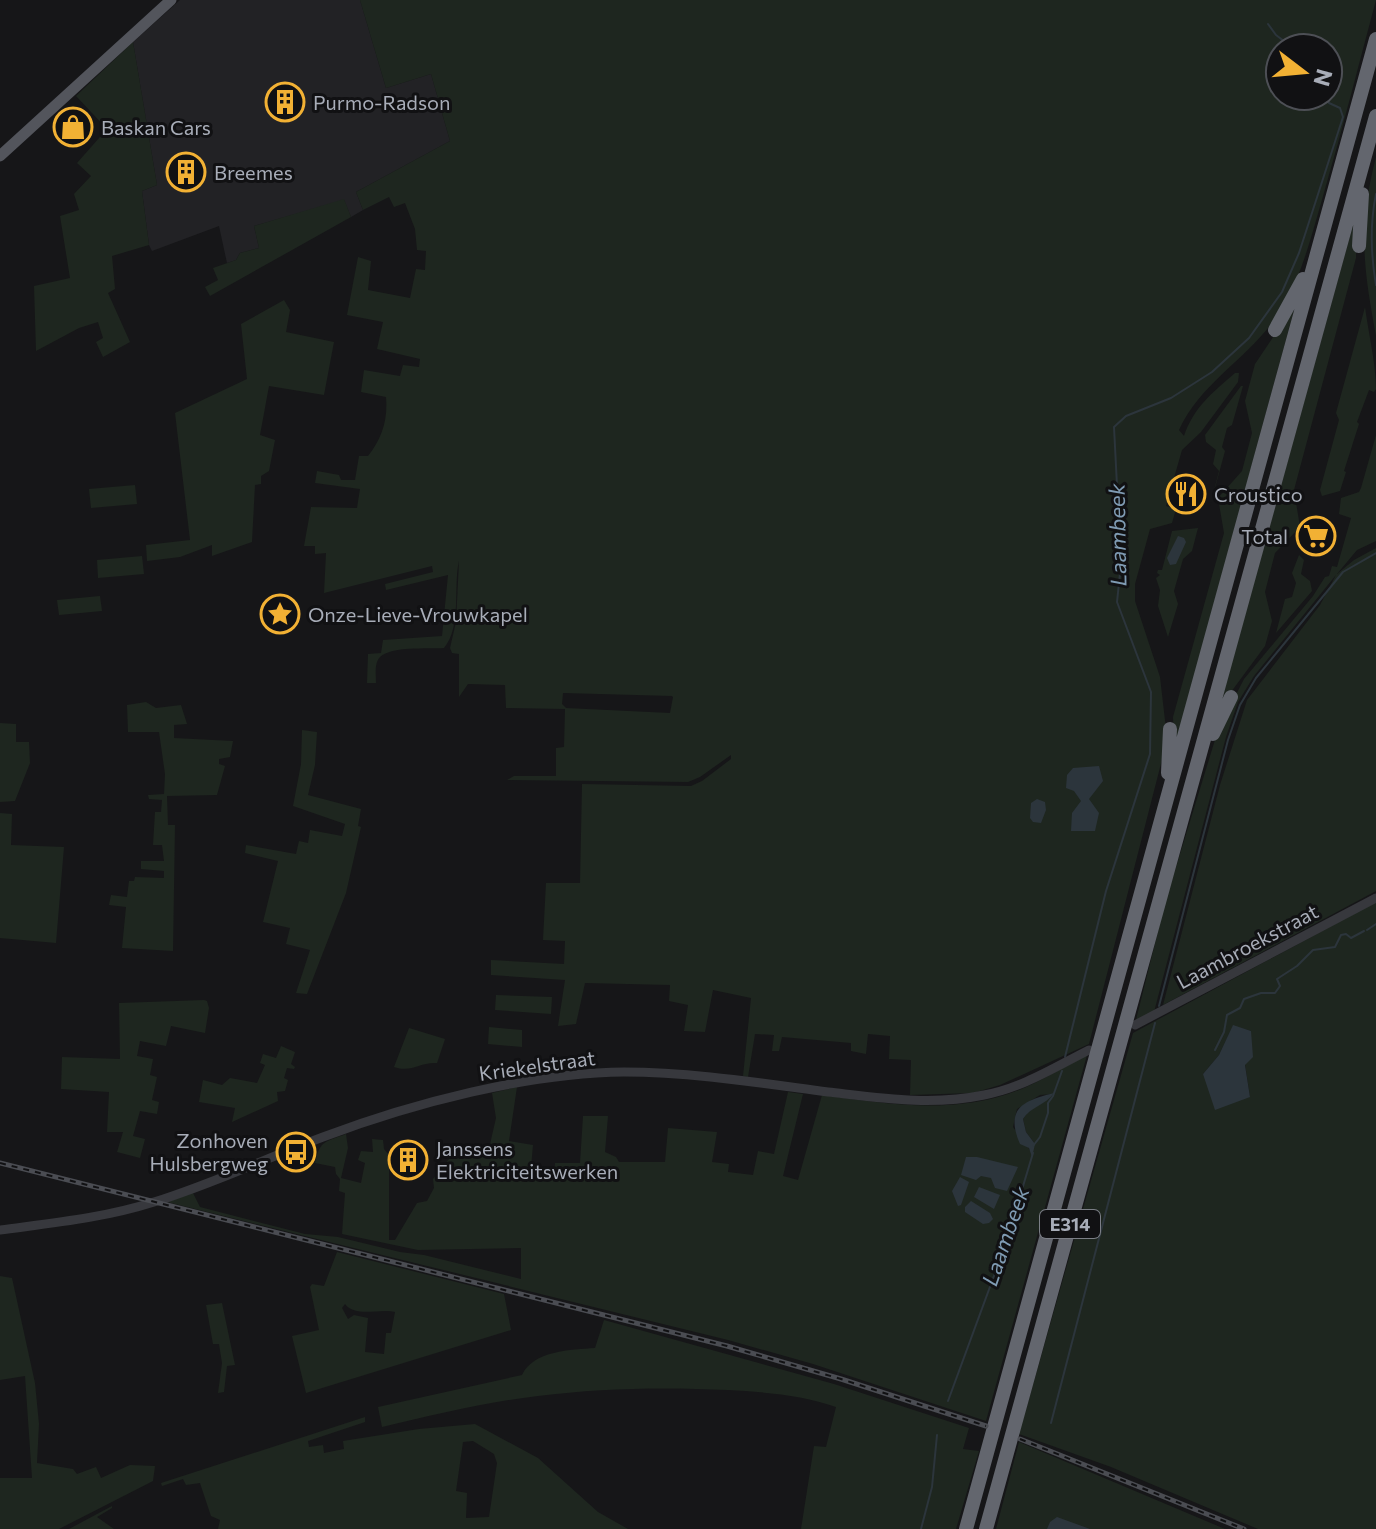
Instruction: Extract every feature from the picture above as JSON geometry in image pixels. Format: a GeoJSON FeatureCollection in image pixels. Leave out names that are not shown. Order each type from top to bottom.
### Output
{"type":"FeatureCollection","features":[{"type":"Feature","properties":{"kind":"highway","name":"E314"},"geometry":{"type":"LineString","coordinates":[[966,1529],[1376,39]]}},
{"type":"Feature","properties":{"kind":"highway","name":"E314"},"geometry":{"type":"LineString","coordinates":[[986,1529],[1376,116]]}},
{"type":"Feature","properties":{"kind":"highway"},"geometry":{"type":"LineString","coordinates":[[1359,246],[1359,220],[1366,173],[1364,159]]}},
{"type":"Feature","properties":{"kind":"highway"},"geometry":{"type":"LineString","coordinates":[[1275,330],[1300,288],[1311,257],[1322,239]]}},
{"type":"Feature","properties":{"kind":"highway"},"geometry":{"type":"LineString","coordinates":[[1191,785],[1199,778],[1218,723],[1231,697]]}},
{"type":"Feature","properties":{"kind":"highway"},"geometry":{"type":"LineString","coordinates":[[1170,729],[1167,780],[1170,791]]}},
{"type":"Feature","properties":{"kind":"main road"},"geometry":{"type":"LineString","coordinates":[[0,156],[171,0]]}},
{"type":"Feature","properties":{"kind":"main road"},"geometry":{"type":"LineString","coordinates":[[0,165],[58,105]]}},
{"type":"Feature","properties":{"kind":"street","name":"Laambroekstraat"},"geometry":{"type":"LineString","coordinates":[[1135,1025],[1376,898]]}},
{"type":"Feature","properties":{"kind":"street","name":"Kriekelstraat"},"geometry":{"type":"LineString","coordinates":[[0,1230],[131,1209],[385,1117],[483,1090],[544,1078],[620,1072],[683,1074],[924,1102],[985,1095],[1014,1087],[1089,1050]]}},
{"type":"Feature","properties":{"kind":"shaded area"},"geometry":{"type":"Polygon","coordinates":[[[180,0],[360,0],[386,88],[431,74],[450,141],[356,192],[363,210],[351,217],[344,200],[254,226],[259,248],[240,253],[236,260],[227,263],[219,226],[152,251],[142,191],[157,185],[133,42],[180,0]]]}},
{"type":"Feature","properties":{"kind":"shaded area"},"geometry":{"type":"Polygon","coordinates":[[[360,0],[1376,0],[1316,220],[1295,282],[1269,327],[1189,412],[1179,430],[1184,436],[1205,401],[1235,373],[1239,373],[1238,382],[1201,432],[1182,450],[1166,506],[1176,509],[1172,523],[1150,529],[1135,584],[1135,601],[1160,677],[1165,748],[1089,1044],[1000,1085],[973,1093],[910,1095],[911,1060],[889,1059],[890,1036],[868,1034],[866,1054],[851,1051],[851,1043],[782,1037],[779,1051],[772,1051],[774,1035],[755,1034],[748,1077],[743,1076],[751,998],[713,990],[705,1032],[684,1031],[688,1005],[669,1001],[670,985],[585,983],[576,1024],[558,1026],[565,980],[491,975],[491,960],[564,964],[565,941],[543,940],[546,883],[580,883],[582,784],[691,786],[731,759],[731,755],[688,782],[507,780],[514,776],[556,776],[556,748],[564,747],[565,709],[506,708],[505,685],[468,684],[459,697],[459,654],[452,653],[450,648],[456,622],[459,561],[455,618],[450,639],[444,648],[385,653],[377,663],[376,683],[367,683],[368,654],[381,653],[383,640],[442,636],[448,575],[386,590],[385,584],[433,572],[432,566],[324,593],[326,553],[315,554],[315,546],[304,546],[311,507],[357,508],[360,489],[315,483],[317,471],[339,475],[341,480],[355,480],[359,456],[368,456],[377,442],[386,413],[386,397],[361,392],[364,370],[400,376],[403,365],[419,367],[420,359],[377,349],[383,322],[347,315],[358,257],[371,261],[368,290],[410,298],[416,269],[425,270],[426,251],[417,250],[415,229],[405,203],[394,207],[389,197],[363,210],[356,192],[450,141],[431,74],[386,88],[360,0]],[[563,693],[562,704],[566,708],[670,713],[672,696],[563,693]]]}},
{"type":"Feature","properties":{"kind":"shaded area"},"geometry":{"type":"Polygon","coordinates":[[[133,42],[157,185],[142,191],[149,245],[112,256],[115,289],[108,293],[130,342],[103,357],[96,342],[103,338],[98,322],[79,328],[36,351],[34,286],[70,278],[60,216],[79,210],[74,194],[91,176],[77,163],[107,129],[76,96],[133,42]]]}},
{"type":"Feature","properties":{"kind":"shaded area"},"geometry":{"type":"Polygon","coordinates":[[[1376,157],[1376,336],[1364,246],[1370,182],[1376,157]]]}},
{"type":"Feature","properties":{"kind":"shaded area"},"geometry":{"type":"Polygon","coordinates":[[[344,199],[351,217],[210,296],[205,287],[218,280],[213,268],[236,260],[240,253],[259,248],[254,226],[344,199]]]}},
{"type":"Feature","properties":{"kind":"shaded area"},"geometry":{"type":"Polygon","coordinates":[[[1356,214],[1356,258],[1294,490],[1300,527],[1275,553],[1265,592],[1272,621],[1265,646],[1231,692],[1216,720],[1356,214]]]}},
{"type":"Feature","properties":{"kind":"shaded area"},"geometry":{"type":"Polygon","coordinates":[[[284,300],[290,310],[286,332],[334,342],[324,395],[269,386],[260,435],[275,440],[269,471],[261,476],[261,484],[255,485],[252,542],[212,556],[212,545],[180,557],[147,561],[146,545],[190,540],[175,413],[247,379],[241,324],[284,300]]]}},
{"type":"Feature","properties":{"kind":"shaded area"},"geometry":{"type":"Polygon","coordinates":[[[1296,303],[1174,746],[1173,717],[1224,533],[1218,498],[1242,471],[1252,433],[1245,401],[1255,364],[1296,303]]]}},
{"type":"Feature","properties":{"kind":"shaded area"},"geometry":{"type":"Polygon","coordinates":[[[1365,307],[1376,389],[1374,392],[1369,390],[1357,422],[1359,424],[1340,491],[1322,496],[1320,490],[1339,420],[1336,413],[1365,307]]]}},
{"type":"Feature","properties":{"kind":"shaded area"},"geometry":{"type":"Polygon","coordinates":[[[1241,386],[1232,425],[1227,428],[1222,447],[1225,451],[1210,506],[1219,471],[1213,464],[1216,450],[1206,442],[1205,435],[1241,386]]]}},
{"type":"Feature","properties":{"kind":"shaded area"},"geometry":{"type":"Polygon","coordinates":[[[1376,435],[1376,541],[1357,550],[1337,574],[1376,548],[1376,891],[1163,1005],[1220,785],[1247,700],[1320,605],[1336,575],[1254,676],[1238,702],[1226,737],[1154,1012],[1136,1020],[1165,903],[1218,730],[1244,679],[1313,596],[1325,577],[1329,576],[1332,566],[1337,567],[1351,518],[1339,514],[1341,498],[1359,492],[1376,435]]]}},
{"type":"Feature","properties":{"kind":"shaded area"},"geometry":{"type":"Polygon","coordinates":[[[135,485],[137,504],[91,508],[89,489],[135,485]]]}},
{"type":"Feature","properties":{"kind":"shaded area"},"geometry":{"type":"Polygon","coordinates":[[[1198,528],[1192,551],[1183,559],[1174,591],[1178,604],[1168,637],[1158,606],[1160,590],[1156,578],[1160,575],[1157,573],[1162,570],[1172,531],[1198,528]]]}},
{"type":"Feature","properties":{"kind":"shaded area"},"geometry":{"type":"Polygon","coordinates":[[[1178,536],[1186,542],[1176,564],[1170,565],[1167,558],[1178,536]]]}},
{"type":"Feature","properties":{"kind":"shaded area"},"geometry":{"type":"Polygon","coordinates":[[[1299,555],[1304,560],[1301,574],[1310,581],[1312,591],[1276,633],[1285,599],[1292,597],[1296,583],[1292,573],[1299,555]]]}},
{"type":"Feature","properties":{"kind":"shaded area"},"geometry":{"type":"Polygon","coordinates":[[[142,556],[144,574],[98,578],[97,560],[142,556]]]}},
{"type":"Feature","properties":{"kind":"shaded area"},"geometry":{"type":"Polygon","coordinates":[[[100,596],[102,611],[59,615],[57,600],[100,596]]]}},
{"type":"Feature","properties":{"kind":"shaded area"},"geometry":{"type":"Polygon","coordinates":[[[146,702],[156,708],[181,705],[187,724],[174,725],[174,738],[233,741],[230,757],[219,759],[219,764],[225,766],[217,795],[167,796],[168,825],[175,825],[173,951],[122,948],[126,907],[109,905],[111,895],[127,897],[129,881],[134,881],[135,877],[164,878],[164,871],[141,869],[141,861],[164,861],[162,845],[153,845],[155,812],[161,812],[162,800],[149,799],[148,795],[164,794],[165,774],[159,732],[128,732],[127,705],[146,702]]]}},
{"type":"Feature","properties":{"kind":"shaded area"},"geometry":{"type":"Polygon","coordinates":[[[0,723],[16,724],[16,742],[29,742],[30,763],[15,801],[0,802],[0,723]]]}},
{"type":"Feature","properties":{"kind":"shaded area"},"geometry":{"type":"Polygon","coordinates":[[[302,730],[317,732],[315,765],[308,795],[361,809],[358,826],[361,827],[346,893],[307,994],[296,993],[310,950],[286,944],[290,928],[263,922],[278,861],[245,853],[246,845],[296,854],[299,841],[308,843],[310,830],[342,836],[345,824],[293,806],[301,764],[302,730]]]}},
{"type":"Feature","properties":{"kind":"shaded area"},"geometry":{"type":"Polygon","coordinates":[[[1099,766],[1103,781],[1089,799],[1099,813],[1095,831],[1071,831],[1072,813],[1081,801],[1074,791],[1066,788],[1067,775],[1073,768],[1099,766]]]}},
{"type":"Feature","properties":{"kind":"shaded area"},"geometry":{"type":"Polygon","coordinates":[[[1037,799],[1045,802],[1046,810],[1041,823],[1033,822],[1030,818],[1031,803],[1037,799]]]}},
{"type":"Feature","properties":{"kind":"shaded area"},"geometry":{"type":"Polygon","coordinates":[[[0,813],[12,814],[11,845],[64,847],[56,943],[0,938],[0,813]]]}},
{"type":"Feature","properties":{"kind":"shaded area"},"geometry":{"type":"Polygon","coordinates":[[[1376,902],[1376,1529],[1258,1529],[1111,1467],[1019,1434],[1133,1033],[1376,902]],[[1233,1026],[1219,1055],[1203,1074],[1250,1097],[1245,1064],[1251,1031],[1233,1026]]]}},
{"type":"Feature","properties":{"kind":"shaded area"},"geometry":{"type":"Polygon","coordinates":[[[496,995],[552,997],[551,1014],[495,1010],[496,995]]]}},
{"type":"Feature","properties":{"kind":"shaded area"},"geometry":{"type":"Polygon","coordinates":[[[204,1000],[209,1008],[205,1033],[171,1026],[166,1046],[140,1041],[137,1056],[153,1059],[150,1075],[157,1077],[152,1100],[159,1102],[157,1114],[140,1111],[133,1136],[145,1139],[140,1158],[117,1152],[123,1132],[107,1132],[109,1092],[61,1089],[62,1057],[120,1059],[119,1003],[204,1000]]]}},
{"type":"Feature","properties":{"kind":"shaded area"},"geometry":{"type":"Polygon","coordinates":[[[1233,1025],[1251,1031],[1253,1057],[1245,1065],[1250,1097],[1215,1110],[1203,1074],[1219,1055],[1233,1025]]]}},
{"type":"Feature","properties":{"kind":"shaded area"},"geometry":{"type":"Polygon","coordinates":[[[489,1027],[522,1030],[522,1047],[488,1044],[489,1027]]]}},
{"type":"Feature","properties":{"kind":"shaded area"},"geometry":{"type":"Polygon","coordinates":[[[409,1028],[445,1039],[437,1063],[406,1069],[394,1067],[409,1028]]]}},
{"type":"Feature","properties":{"kind":"shaded area"},"geometry":{"type":"Polygon","coordinates":[[[281,1046],[295,1052],[291,1064],[295,1067],[287,1068],[285,1091],[277,1092],[278,1101],[232,1122],[235,1108],[199,1102],[203,1080],[222,1085],[230,1078],[257,1083],[265,1065],[260,1063],[263,1054],[276,1058],[281,1046]]]}},
{"type":"Feature","properties":{"kind":"shaded area"},"geometry":{"type":"Polygon","coordinates":[[[1087,1055],[986,1421],[813,1364],[728,1340],[167,1202],[193,1193],[200,1207],[305,1234],[338,1237],[521,1279],[521,1248],[418,1250],[342,1234],[345,1193],[339,1191],[340,1179],[335,1167],[315,1163],[321,1146],[346,1134],[348,1148],[341,1178],[361,1183],[365,1163],[358,1160],[361,1151],[373,1152],[372,1139],[383,1140],[384,1149],[389,1155],[389,1240],[395,1240],[417,1203],[427,1201],[434,1188],[433,1179],[449,1159],[461,1158],[463,1149],[488,1153],[496,1118],[492,1093],[517,1087],[509,1141],[533,1145],[530,1179],[554,1178],[555,1163],[580,1163],[583,1116],[608,1116],[605,1152],[619,1162],[665,1162],[668,1128],[717,1132],[712,1162],[729,1164],[728,1172],[753,1175],[758,1151],[774,1154],[788,1092],[803,1094],[783,1176],[798,1180],[822,1095],[932,1106],[976,1102],[1021,1089],[1087,1055]],[[1053,1094],[1040,1095],[1017,1109],[1013,1127],[1030,1150],[1035,1144],[1026,1132],[1023,1119],[1053,1094]]]}},
{"type":"Feature","properties":{"kind":"shaded area"},"geometry":{"type":"Polygon","coordinates":[[[1054,1093],[1023,1119],[1026,1132],[1035,1144],[1032,1157],[1029,1148],[1020,1144],[1014,1122],[1016,1115],[1025,1103],[1054,1093]]]}},
{"type":"Feature","properties":{"kind":"shaded area"},"geometry":{"type":"Polygon","coordinates":[[[966,1157],[1018,1167],[1007,1191],[995,1188],[991,1178],[981,1176],[976,1180],[961,1175],[966,1157]]]}},
{"type":"Feature","properties":{"kind":"shaded area"},"geometry":{"type":"Polygon","coordinates":[[[960,1177],[969,1182],[958,1206],[952,1191],[960,1177]]]}},
{"type":"Feature","properties":{"kind":"shaded area"},"geometry":{"type":"Polygon","coordinates":[[[979,1187],[1000,1195],[994,1209],[974,1197],[979,1187]]]}},
{"type":"Feature","properties":{"kind":"shaded area"},"geometry":{"type":"Polygon","coordinates":[[[971,1201],[990,1213],[993,1219],[989,1223],[983,1224],[965,1212],[971,1201]]]}},
{"type":"Feature","properties":{"kind":"shaded area"},"geometry":{"type":"Polygon","coordinates":[[[337,1252],[504,1294],[511,1330],[306,1393],[292,1336],[319,1330],[310,1287],[312,1284],[324,1286],[337,1252]],[[345,1304],[342,1308],[348,1319],[354,1315],[368,1318],[365,1352],[384,1354],[386,1333],[391,1333],[395,1312],[361,1312],[345,1304]]]}},
{"type":"Feature","properties":{"kind":"shaded area"},"geometry":{"type":"Polygon","coordinates":[[[0,1276],[12,1278],[35,1383],[39,1424],[37,1463],[73,1469],[77,1474],[96,1467],[101,1478],[130,1465],[155,1466],[153,1481],[59,1529],[0,1529],[0,1478],[32,1478],[25,1376],[0,1380],[0,1276]]]}},
{"type":"Feature","properties":{"kind":"shaded area"},"geometry":{"type":"Polygon","coordinates":[[[222,1303],[235,1365],[227,1366],[224,1392],[218,1393],[222,1363],[219,1344],[213,1344],[206,1305],[222,1303]]]}},
{"type":"Feature","properties":{"kind":"shaded area"},"geometry":{"type":"Polygon","coordinates":[[[604,1320],[834,1384],[969,1428],[963,1449],[979,1451],[956,1529],[801,1529],[814,1446],[826,1447],[836,1407],[797,1397],[704,1389],[585,1391],[499,1402],[382,1427],[378,1407],[522,1375],[544,1356],[595,1348],[604,1320]]]}},
{"type":"Feature","properties":{"kind":"shaded area"},"geometry":{"type":"Polygon","coordinates":[[[365,1417],[365,1422],[308,1441],[309,1447],[323,1445],[324,1453],[344,1449],[343,1441],[475,1424],[538,1458],[598,1512],[628,1529],[218,1529],[220,1520],[211,1516],[200,1483],[186,1485],[183,1479],[162,1486],[161,1483],[365,1417]],[[473,1441],[463,1442],[456,1491],[467,1493],[466,1518],[489,1517],[497,1463],[494,1454],[473,1441]]]}},
{"type":"Feature","properties":{"kind":"shaded area"},"geometry":{"type":"Polygon","coordinates":[[[1019,1442],[1225,1529],[996,1529],[1019,1442]]]}},
{"type":"Feature","properties":{"kind":"shaded area"},"geometry":{"type":"Polygon","coordinates":[[[112,1506],[97,1517],[114,1529],[69,1529],[112,1506]]]}},
{"type":"Feature","properties":{"kind":"shaded area"},"geometry":{"type":"Polygon","coordinates":[[[1057,1517],[1090,1529],[1047,1529],[1057,1517]]]}},
{"type":"Feature","properties":{"kind":"waterway","name":"Laambeek"},"geometry":{"type":"LineString","coordinates":[[1268,24],[1274,32]]}},
{"type":"Feature","properties":{"kind":"waterway","name":"Laambeek"},"geometry":{"type":"LineString","coordinates":[[1065,1057],[1106,891],[1150,754],[1151,692],[1117,602],[1121,564],[1114,427],[1126,416],[1171,398],[1212,372],[1249,338],[1282,292],[1299,253],[1343,117],[1341,112]]}},
{"type":"Feature","properties":{"kind":"waterway"},"geometry":{"type":"LineString","coordinates":[[1376,194],[1372,240],[1376,285]]}},
{"type":"Feature","properties":{"kind":"waterway"},"geometry":{"type":"LineString","coordinates":[[1159,1006],[1228,740],[1240,705],[1256,678],[1343,572],[1376,553]]}},
{"type":"Feature","properties":{"kind":"waterway"},"geometry":{"type":"LineString","coordinates":[[1367,930],[1376,924]]}},
{"type":"Feature","properties":{"kind":"waterway"},"geometry":{"type":"LineString","coordinates":[[1215,1050],[1224,1032],[1227,1015],[1240,1008],[1244,999],[1261,993],[1275,993],[1280,986],[1277,979],[1297,966],[1313,950],[1335,947],[1341,935],[1351,938],[1364,931]]}},
{"type":"Feature","properties":{"kind":"waterway"},"geometry":{"type":"LineString","coordinates":[[1051,1423],[1155,1023]]}},
{"type":"Feature","properties":{"kind":"waterway","name":"Laambeek"},"geometry":{"type":"LineString","coordinates":[[1033,1146],[1040,1137],[1048,1103],[1062,1071]]}},
{"type":"Feature","properties":{"kind":"waterway","name":"Laambeek"},"geometry":{"type":"LineString","coordinates":[[948,1401],[1005,1246],[1033,1153]]}},
{"type":"Feature","properties":{"kind":"waterway","name":"Laambeek"},"geometry":{"type":"LineString","coordinates":[[921,1529],[932,1487],[937,1435]]}},
{"type":"Feature","properties":{"kind":"railway"},"geometry":{"type":"LineString","coordinates":[[0,1163],[727,1346],[986,1426]]}},
{"type":"Feature","properties":{"kind":"railway"},"geometry":{"type":"LineString","coordinates":[[1020,1439],[1244,1529]]}},
{"type":"Feature","properties":{"kind":"place","name":"Purmo-Radson"},"geometry":{"type":"Point","coordinates":[285,102]}},
{"type":"Feature","properties":{"kind":"place","name":"Baskan Cars"},"geometry":{"type":"Point","coordinates":[73,127]}},
{"type":"Feature","properties":{"kind":"place","name":"Breemes"},"geometry":{"type":"Point","coordinates":[186,172]}},
{"type":"Feature","properties":{"kind":"place","name":"Croustico"},"geometry":{"type":"Point","coordinates":[1186,494]}},
{"type":"Feature","properties":{"kind":"place","name":"Total"},"geometry":{"type":"Point","coordinates":[1316,536]}},
{"type":"Feature","properties":{"kind":"place","name":"Onze-Lieve-Vrouwkapel"},"geometry":{"type":"Point","coordinates":[280,614]}},
{"type":"Feature","properties":{"kind":"place","name":"Zonhoven Hulsbergweg"},"geometry":{"type":"Point","coordinates":[296,1152]}},
{"type":"Feature","properties":{"kind":"place","name":"Janssens Elektriciteitswerken"},"geometry":{"type":"Point","coordinates":[408,1160]}}]}
